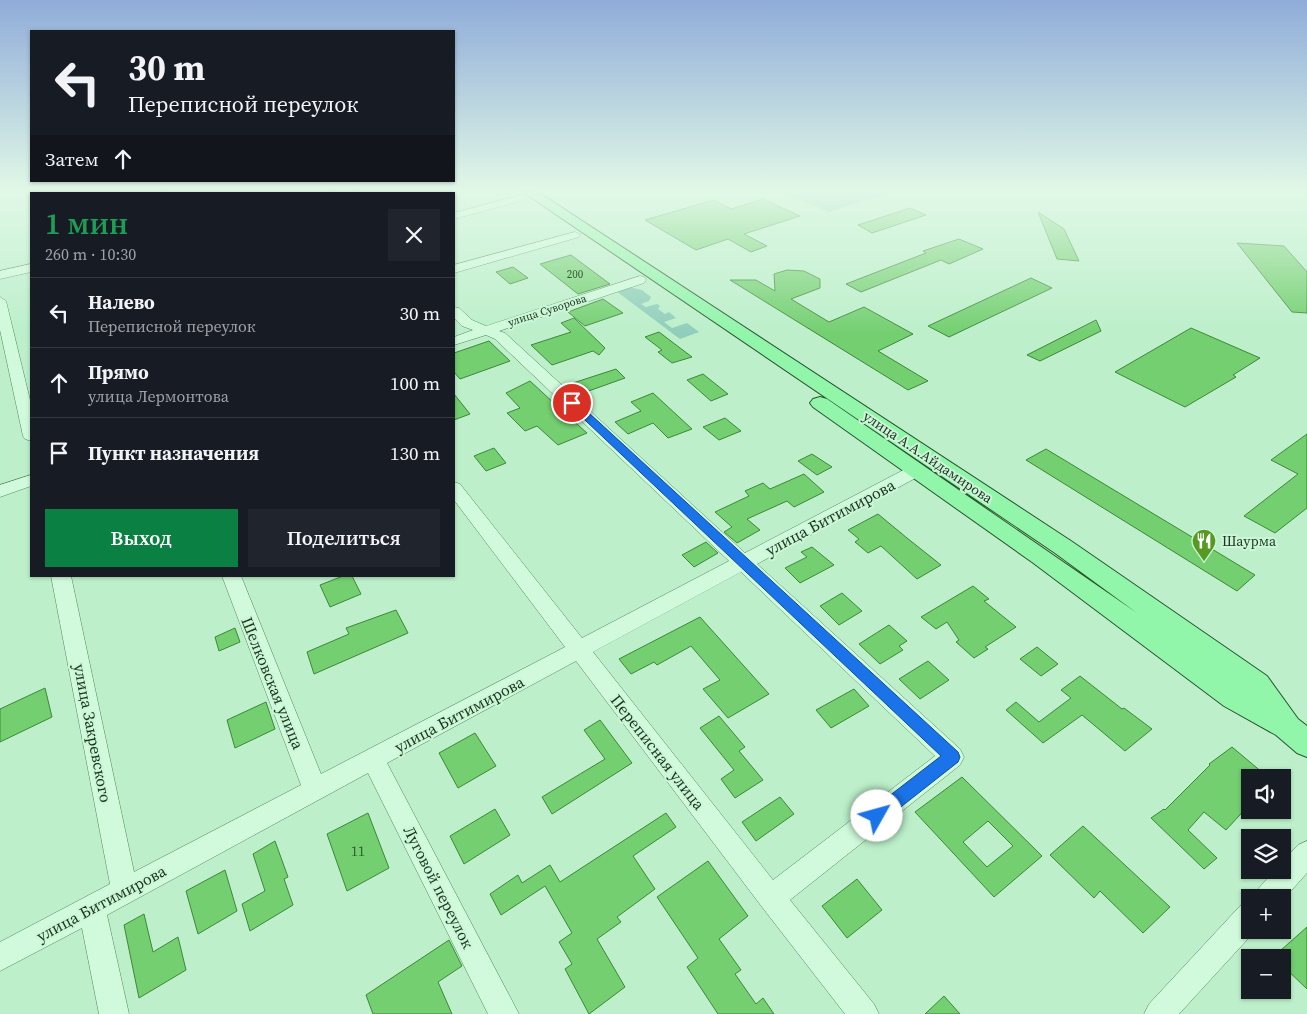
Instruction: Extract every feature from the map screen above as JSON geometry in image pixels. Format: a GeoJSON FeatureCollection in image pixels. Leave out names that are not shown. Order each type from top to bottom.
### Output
{"type":"FeatureCollection","features":[{"type":"Feature","properties":{"kind":"main road","name":"улица А.А.Айдамирова"},"geometry":{"type":"LineString","coordinates":[[581,239],[1040,556],[1245,691]]}},
{"type":"Feature","properties":{"kind":"main road","name":"улица А.А.Айдамирова"},"geometry":{"type":"LineString","coordinates":[[591,239],[1063,547],[1245,691]]}},
{"type":"Feature","properties":{"kind":"main road"},"geometry":{"type":"LineString","coordinates":[[1245,691],[1302,743]]}},
{"type":"Feature","properties":{"kind":"street"},"geometry":{"type":"LineString","coordinates":[[455,270],[560,239]]}},
{"type":"Feature","properties":{"kind":"street"},"geometry":{"type":"LineString","coordinates":[[0,275],[30,268]]}},
{"type":"Feature","properties":{"kind":"street","name":"улица Суворова"},"geometry":{"type":"LineString","coordinates":[[455,341],[640,280]]}},
{"type":"Feature","properties":{"kind":"street"},"geometry":{"type":"LineString","coordinates":[[0,301],[30,432]]}},
{"type":"Feature","properties":{"kind":"street"},"geometry":{"type":"LineString","coordinates":[[455,312],[466,323],[500,336],[745,562],[952,757],[771,898]]}},
{"type":"Feature","properties":{"kind":"street","name":"улица Битимирова"},"geometry":{"type":"LineString","coordinates":[[0,957],[917,470]]}},
{"type":"Feature","properties":{"kind":"street"},"geometry":{"type":"LineString","coordinates":[[0,491],[30,480]]}},
{"type":"Feature","properties":{"kind":"street","name":"Переписная улица"},"geometry":{"type":"LineString","coordinates":[[455,489],[771,898],[864,1014]]}},
{"type":"Feature","properties":{"kind":"street","name":"улица Закревского"},"geometry":{"type":"LineString","coordinates":[[61,577],[124,891]]}},
{"type":"Feature","properties":{"kind":"street","name":"Шелковская улица"},"geometry":{"type":"LineString","coordinates":[[231,577],[315,790]]}},
{"type":"Feature","properties":{"kind":"street","name":"Луговой переулок"},"geometry":{"type":"LineString","coordinates":[[373,759],[504,1014]]}},
{"type":"Feature","properties":{"kind":"street"},"geometry":{"type":"LineString","coordinates":[[1275,889],[1307,854]]}},
{"type":"Feature","properties":{"kind":"street"},"geometry":{"type":"LineString","coordinates":[[92,908],[114,1014]]}},
{"type":"Feature","properties":{"kind":"street"},"geometry":{"type":"LineString","coordinates":[[1159,1014],[1241,926]]}},
{"type":"Feature","properties":{"kind":"shaded area"},"geometry":{"type":"Polygon","coordinates":[[[629,287],[642,290],[651,297],[649,301],[641,304],[646,307],[657,304],[660,306],[658,309],[665,314],[669,312],[676,318],[664,322],[672,328],[687,323],[699,332],[680,339],[616,291],[629,287]]]}},
{"type":"Feature","properties":{"kind":"building"},"geometry":{"type":"Polygon","coordinates":[[[678,239],[727,239],[696,250],[678,239]]]}},
{"type":"Feature","properties":{"kind":"building"},"geometry":{"type":"Polygon","coordinates":[[[729,239],[754,239],[767,246],[751,252],[729,239]]]}},
{"type":"Feature","properties":{"kind":"building"},"geometry":{"type":"Polygon","coordinates":[[[958,239],[983,249],[949,264],[941,260],[861,292],[846,284],[926,253],[923,251],[958,239]]]}},
{"type":"Feature","properties":{"kind":"building"},"geometry":{"type":"Polygon","coordinates":[[[1049,239],[1069,239],[1079,261],[1057,259],[1049,239]]]}},
{"type":"Feature","properties":{"kind":"building"},"geometry":{"type":"Polygon","coordinates":[[[1237,243],[1284,246],[1307,272],[1307,313],[1292,312],[1237,243]]]}},
{"type":"Feature","properties":{"kind":"building"},"geometry":{"type":"Polygon","coordinates":[[[571,255],[610,284],[578,294],[540,264],[571,255]]]}},
{"type":"Feature","properties":{"kind":"building"},"geometry":{"type":"Polygon","coordinates":[[[513,267],[528,278],[510,284],[496,272],[513,267]]]}},
{"type":"Feature","properties":{"kind":"building"},"geometry":{"type":"Polygon","coordinates":[[[787,270],[804,271],[820,279],[820,288],[791,299],[829,322],[864,307],[913,334],[878,351],[928,381],[908,390],[730,280],[756,280],[775,291],[774,274],[787,270]]]}},
{"type":"Feature","properties":{"kind":"building"},"geometry":{"type":"Polygon","coordinates":[[[1031,278],[1052,288],[949,337],[928,326],[1031,278]]]}},
{"type":"Feature","properties":{"kind":"building"},"geometry":{"type":"Polygon","coordinates":[[[603,299],[623,313],[585,326],[568,312],[603,299]]]}},
{"type":"Feature","properties":{"kind":"building"},"geometry":{"type":"Polygon","coordinates":[[[574,318],[605,348],[599,355],[593,351],[552,365],[531,345],[571,332],[561,323],[574,318]]]}},
{"type":"Feature","properties":{"kind":"building"},"geometry":{"type":"Polygon","coordinates":[[[1096,320],[1101,331],[1040,361],[1027,355],[1096,320]]]}},
{"type":"Feature","properties":{"kind":"building"},"geometry":{"type":"Polygon","coordinates":[[[1191,328],[1260,358],[1233,375],[1236,377],[1185,407],[1115,372],[1191,328]]]}},
{"type":"Feature","properties":{"kind":"building"},"geometry":{"type":"Polygon","coordinates":[[[659,332],[692,357],[672,363],[658,352],[662,350],[645,337],[659,332]]]}},
{"type":"Feature","properties":{"kind":"building"},"geometry":{"type":"Polygon","coordinates":[[[489,341],[510,361],[460,379],[455,373],[455,353],[489,341]]]}},
{"type":"Feature","properties":{"kind":"building"},"geometry":{"type":"Polygon","coordinates":[[[616,369],[625,378],[583,393],[573,383],[616,369]]]}},
{"type":"Feature","properties":{"kind":"building"},"geometry":{"type":"Polygon","coordinates":[[[703,374],[728,394],[711,401],[687,380],[703,374]]]}},
{"type":"Feature","properties":{"kind":"building"},"geometry":{"type":"Polygon","coordinates":[[[530,381],[587,433],[558,445],[537,426],[525,431],[507,413],[520,408],[506,393],[530,381]]]}},
{"type":"Feature","properties":{"kind":"building"},"geometry":{"type":"Polygon","coordinates":[[[653,393],[692,429],[668,438],[653,423],[628,434],[615,422],[641,411],[631,402],[653,393]]]}},
{"type":"Feature","properties":{"kind":"building"},"geometry":{"type":"Polygon","coordinates":[[[455,395],[470,414],[455,420],[455,395]]]}},
{"type":"Feature","properties":{"kind":"building"},"geometry":{"type":"Polygon","coordinates":[[[725,418],[741,431],[719,440],[703,427],[725,418]]]}},
{"type":"Feature","properties":{"kind":"building"},"geometry":{"type":"Polygon","coordinates":[[[1307,434],[1307,508],[1275,533],[1244,516],[1298,474],[1271,460],[1307,434]]]}},
{"type":"Feature","properties":{"kind":"building"},"geometry":{"type":"Polygon","coordinates":[[[494,448],[506,463],[486,471],[474,456],[494,448]]]}},
{"type":"Feature","properties":{"kind":"building"},"geometry":{"type":"Polygon","coordinates":[[[1046,449],[1255,575],[1237,591],[1026,460],[1046,449]]]}},
{"type":"Feature","properties":{"kind":"building"},"geometry":{"type":"Polygon","coordinates":[[[812,454],[832,467],[817,475],[798,461],[812,454]]]}},
{"type":"Feature","properties":{"kind":"building"},"geometry":{"type":"Polygon","coordinates":[[[804,474],[824,492],[794,507],[787,501],[747,519],[760,530],[737,543],[724,532],[732,527],[715,512],[749,496],[745,491],[763,483],[770,489],[804,474]]]}},
{"type":"Feature","properties":{"kind":"building"},"geometry":{"type":"Polygon","coordinates":[[[878,514],[941,565],[917,579],[881,546],[868,553],[855,542],[859,539],[848,530],[878,514]]]}},
{"type":"Feature","properties":{"kind":"building"},"geometry":{"type":"Polygon","coordinates":[[[706,542],[718,553],[694,567],[682,555],[706,542]]]}},
{"type":"Feature","properties":{"kind":"building"},"geometry":{"type":"Polygon","coordinates":[[[812,547],[834,565],[800,583],[785,568],[807,557],[801,552],[812,547]]]}},
{"type":"Feature","properties":{"kind":"building"},"geometry":{"type":"Polygon","coordinates":[[[340,577],[352,577],[361,594],[330,607],[320,585],[340,577]]]}},
{"type":"Feature","properties":{"kind":"building"},"geometry":{"type":"Polygon","coordinates":[[[973,586],[989,599],[984,601],[1016,627],[985,647],[988,649],[974,658],[956,642],[959,640],[947,622],[936,629],[921,617],[973,586]]]}},
{"type":"Feature","properties":{"kind":"building"},"geometry":{"type":"Polygon","coordinates":[[[842,593],[862,611],[839,625],[820,606],[842,593]]]}},
{"type":"Feature","properties":{"kind":"building"},"geometry":{"type":"Polygon","coordinates":[[[396,610],[408,633],[314,674],[307,652],[349,634],[346,628],[396,610]]]}},
{"type":"Feature","properties":{"kind":"building"},"geometry":{"type":"Polygon","coordinates":[[[700,617],[769,694],[728,718],[703,689],[720,680],[691,646],[657,665],[654,662],[631,674],[619,659],[700,617]]]}},
{"type":"Feature","properties":{"kind":"building"},"geometry":{"type":"Polygon","coordinates":[[[889,625],[907,641],[899,646],[903,650],[880,664],[859,644],[889,625]]]}},
{"type":"Feature","properties":{"kind":"building"},"geometry":{"type":"Polygon","coordinates":[[[235,628],[240,642],[219,651],[215,637],[235,628]]]}},
{"type":"Feature","properties":{"kind":"building"},"geometry":{"type":"Polygon","coordinates":[[[1037,647],[1058,664],[1041,676],[1020,659],[1037,647]]]}},
{"type":"Feature","properties":{"kind":"building"},"geometry":{"type":"Polygon","coordinates":[[[928,661],[949,680],[920,699],[899,679],[928,661]]]}},
{"type":"Feature","properties":{"kind":"building"},"geometry":{"type":"Polygon","coordinates":[[[1080,676],[1122,709],[1124,708],[1152,729],[1125,751],[1082,715],[1043,743],[1006,710],[1016,702],[1039,722],[1071,698],[1061,690],[1080,676]]]}},
{"type":"Feature","properties":{"kind":"building"},"geometry":{"type":"Polygon","coordinates":[[[45,688],[52,717],[0,742],[0,709],[45,688]]]}},
{"type":"Feature","properties":{"kind":"building"},"geometry":{"type":"Polygon","coordinates":[[[854,689],[869,706],[831,728],[816,710],[854,689]]]}},
{"type":"Feature","properties":{"kind":"building"},"geometry":{"type":"Polygon","coordinates":[[[266,702],[275,729],[235,748],[227,720],[266,702]]]}},
{"type":"Feature","properties":{"kind":"building"},"geometry":{"type":"Polygon","coordinates":[[[719,716],[745,747],[739,751],[763,780],[735,798],[721,779],[734,770],[700,728],[719,716]]]}},
{"type":"Feature","properties":{"kind":"building"},"geometry":{"type":"Polygon","coordinates":[[[600,720],[632,763],[552,814],[542,797],[605,759],[584,730],[600,720]]]}},
{"type":"Feature","properties":{"kind":"building"},"geometry":{"type":"Polygon","coordinates":[[[475,733],[496,766],[458,788],[439,753],[475,733]]]}},
{"type":"Feature","properties":{"kind":"building"},"geometry":{"type":"Polygon","coordinates":[[[1232,747],[1258,769],[1241,769],[1241,814],[1226,830],[1204,812],[1188,830],[1217,858],[1204,869],[1151,818],[1165,810],[1209,764],[1232,747]]]}},
{"type":"Feature","properties":{"kind":"building"},"geometry":{"type":"Polygon","coordinates":[[[962,777],[1042,856],[994,897],[915,812],[962,777]],[[988,821],[963,842],[987,867],[1013,846],[988,821]]]}},
{"type":"Feature","properties":{"kind":"building"},"geometry":{"type":"Polygon","coordinates":[[[780,797],[794,814],[756,841],[742,822],[780,797]]]}},
{"type":"Feature","properties":{"kind":"building"},"geometry":{"type":"Polygon","coordinates":[[[495,809],[510,835],[464,864],[450,836],[495,809]]]}},
{"type":"Feature","properties":{"kind":"building"},"geometry":{"type":"Polygon","coordinates":[[[368,813],[389,868],[347,891],[327,834],[368,813]]]}},
{"type":"Feature","properties":{"kind":"building"},"geometry":{"type":"Polygon","coordinates":[[[666,813],[676,827],[633,856],[655,889],[617,917],[621,922],[597,939],[625,987],[589,1014],[565,969],[572,964],[559,942],[572,933],[545,886],[501,915],[490,894],[518,875],[522,883],[550,865],[560,882],[666,813]]]}},
{"type":"Feature","properties":{"kind":"building"},"geometry":{"type":"Polygon","coordinates":[[[1083,826],[1170,907],[1143,933],[1100,891],[1094,898],[1050,855],[1083,826]]]}},
{"type":"Feature","properties":{"kind":"building"},"geometry":{"type":"Polygon","coordinates":[[[275,841],[288,877],[284,879],[293,905],[250,931],[242,904],[265,891],[253,854],[275,841]]]}},
{"type":"Feature","properties":{"kind":"building"},"geometry":{"type":"Polygon","coordinates":[[[708,861],[748,916],[719,939],[741,970],[735,974],[756,1004],[763,998],[774,1014],[718,1014],[687,967],[698,958],[657,897],[708,861]]]}},
{"type":"Feature","properties":{"kind":"building"},"geometry":{"type":"Polygon","coordinates":[[[225,870],[237,911],[198,934],[186,891],[225,870]]]}},
{"type":"Feature","properties":{"kind":"building"},"geometry":{"type":"Polygon","coordinates":[[[857,879],[882,910],[847,938],[822,906],[857,879]]]}},
{"type":"Feature","properties":{"kind":"building"},"geometry":{"type":"Polygon","coordinates":[[[144,914],[153,952],[178,937],[186,970],[139,998],[124,925],[144,914]]]}},
{"type":"Feature","properties":{"kind":"building"},"geometry":{"type":"Polygon","coordinates":[[[1307,927],[1307,989],[1291,974],[1291,949],[1282,949],[1307,927]]]}},
{"type":"Feature","properties":{"kind":"building"},"geometry":{"type":"Polygon","coordinates":[[[449,940],[462,966],[438,982],[452,1014],[373,1014],[366,995],[449,940]]]}},
{"type":"Feature","properties":{"kind":"building"},"geometry":{"type":"Polygon","coordinates":[[[944,996],[960,1014],[925,1014],[944,996]]]}},
{"type":"Feature","properties":{"kind":"place","name":"Шаурма"},"geometry":{"type":"Point","coordinates":[1204,562]}},
{"type":"Feature","properties":{"kind":"route"},"geometry":{"type":"LineString","coordinates":[[572,403],[745,562],[952,757],[877,816]]}}]}
